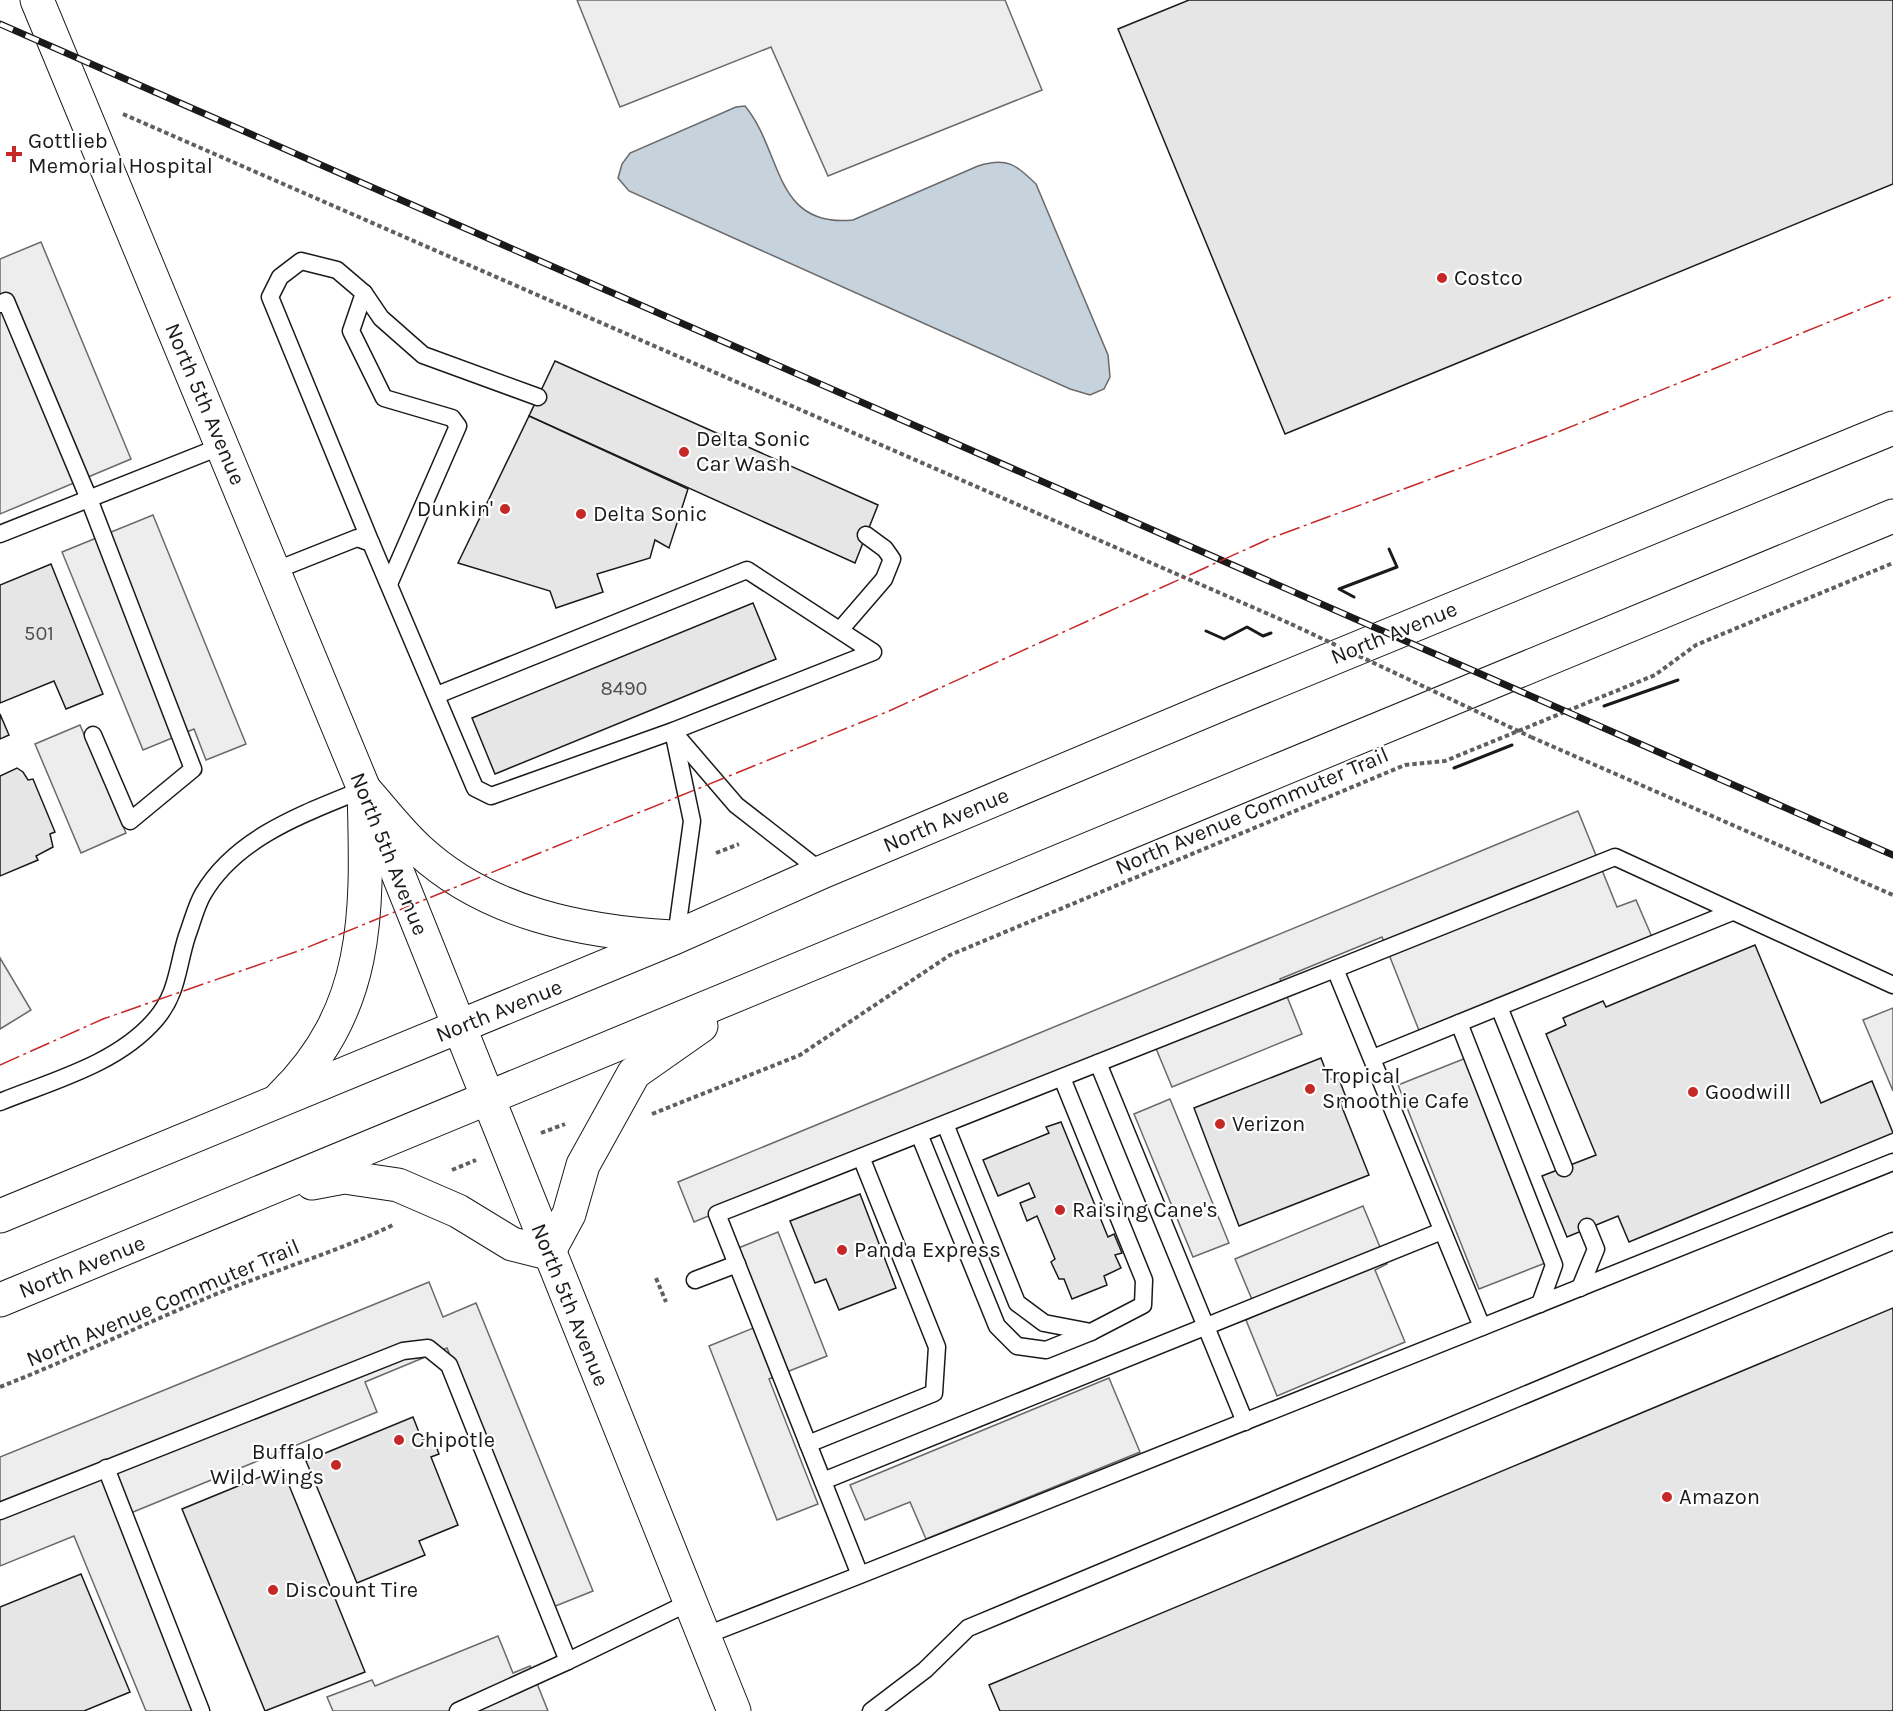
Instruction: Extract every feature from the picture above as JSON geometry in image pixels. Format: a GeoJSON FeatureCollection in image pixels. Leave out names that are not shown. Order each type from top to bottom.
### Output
{"type":"FeatureCollection","features":[{"type":"Feature","properties":{"kind":"main road","name":"North 5th Avenue"},"geometry":{"type":"LineString","coordinates":[[37,0],[364,789],[486,1099],[734,1711]]}},
{"type":"Feature","properties":{"kind":"main road","name":"North Avenue"},"geometry":{"type":"LineString","coordinates":[[0,1216],[676,937],[822,872],[1235,698],[1893,428]]}},
{"type":"Feature","properties":{"kind":"main road","name":"North Avenue"},"geometry":{"type":"LineString","coordinates":[[0,1300],[1893,516]]}},
{"type":"Feature","properties":{"kind":"main road"},"geometry":{"type":"LineString","coordinates":[[364,789],[420,850],[462,882],[513,908],[556,922],[676,937]]}},
{"type":"Feature","properties":{"kind":"main road"},"geometry":{"type":"LineString","coordinates":[[274,1104],[297,1081],[326,1044],[347,998],[360,947],[366,894],[364,789]]}},
{"type":"Feature","properties":{"kind":"main road"},"geometry":{"type":"LineString","coordinates":[[265,1192],[344,1177],[398,1185],[458,1211],[512,1244],[548,1253],[569,1214],[583,1165],[634,1073],[671,1045],[771,981]]}},
{"type":"Feature","properties":{"kind":"lane"},"geometry":{"type":"LineString","coordinates":[[436,695],[747,570],[873,651],[673,731],[491,796],[475,788],[371,543],[270,297],[280,277],[301,261],[337,270],[364,293],[381,318],[423,355],[538,397]]}},
{"type":"Feature","properties":{"kind":"lane"},"geometry":{"type":"LineString","coordinates":[[364,293],[351,331],[384,398],[452,418],[458,426],[389,584]]}},
{"type":"Feature","properties":{"kind":"lane"},"geometry":{"type":"LineString","coordinates":[[0,304],[6,301],[89,499],[193,769],[130,820],[93,735]]}},
{"type":"Feature","properties":{"kind":"lane"},"geometry":{"type":"LineString","coordinates":[[0,534],[222,446]]}},
{"type":"Feature","properties":{"kind":"lane"},"geometry":{"type":"LineString","coordinates":[[840,630],[884,579],[892,559],[885,549],[866,535]]}},
{"type":"Feature","properties":{"kind":"lane"},"geometry":{"type":"LineString","coordinates":[[274,572],[357,538],[371,543]]}},
{"type":"Feature","properties":{"kind":"lane"},"geometry":{"type":"LineString","coordinates":[[673,731],[736,806],[822,872]]}},
{"type":"Feature","properties":{"kind":"lane"},"geometry":{"type":"LineString","coordinates":[[673,731],[692,821],[676,937]]}},
{"type":"Feature","properties":{"kind":"lane"},"geometry":{"type":"LineString","coordinates":[[0,1102],[88,1066],[137,1038],[156,1019],[170,998],[179,977],[186,941],[203,894],[223,869],[267,832],[364,789]]}},
{"type":"Feature","properties":{"kind":"lane"},"geometry":{"type":"LineString","coordinates":[[860,1575],[717,1214],[1615,857],[1893,985]]}},
{"type":"Feature","properties":{"kind":"lane"},"geometry":{"type":"LineString","coordinates":[[1373,1058],[1732,912]]}},
{"type":"Feature","properties":{"kind":"lane"},"geometry":{"type":"LineString","coordinates":[[1335,969],[1482,1327]]}},
{"type":"Feature","properties":{"kind":"lane"},"geometry":{"type":"LineString","coordinates":[[1499,1007],[1564,1168]]}},
{"type":"Feature","properties":{"kind":"lane"},"geometry":{"type":"LineString","coordinates":[[1459,1023],[1554,1265],[1540,1304]]}},
{"type":"Feature","properties":{"kind":"lane"},"geometry":{"type":"LineString","coordinates":[[1098,1063],[1245,1422]]}},
{"type":"Feature","properties":{"kind":"lane"},"geometry":{"type":"LineString","coordinates":[[919,1134],[996,1326],[1017,1346],[1047,1350],[1091,1332],[1143,1305],[1144,1280],[1062,1078]]}},
{"type":"Feature","properties":{"kind":"lane"},"geometry":{"type":"LineString","coordinates":[[945,1124],[1017,1303],[1044,1323],[1091,1332]]}},
{"type":"Feature","properties":{"kind":"lane"},"geometry":{"type":"LineString","coordinates":[[808,1444],[934,1393],[937,1347],[861,1157]]}},
{"type":"Feature","properties":{"kind":"lane"},"geometry":{"type":"LineString","coordinates":[[704,1636],[1893,1162]]}},
{"type":"Feature","properties":{"kind":"lane"},"geometry":{"type":"LineString","coordinates":[[1580,1288],[1596,1249],[1587,1227]]}},
{"type":"Feature","properties":{"kind":"lane"},"geometry":{"type":"LineString","coordinates":[[822,1481],[1442,1231]]}},
{"type":"Feature","properties":{"kind":"lane"},"geometry":{"type":"LineString","coordinates":[[871,1711],[925,1670],[968,1628],[1893,1241]]}},
{"type":"Feature","properties":{"kind":"lane"},"geometry":{"type":"LineString","coordinates":[[695,1280],[737,1264]]}},
{"type":"Feature","properties":{"kind":"lane"},"geometry":{"type":"LineString","coordinates":[[0,1511],[404,1351],[428,1348],[449,1365],[568,1660]]}},
{"type":"Feature","properties":{"kind":"lane"},"geometry":{"type":"LineString","coordinates":[[106,1468],[201,1711]]}},
{"type":"Feature","properties":{"kind":"lane"},"geometry":{"type":"LineString","coordinates":[[458,1711],[690,1602]]}},
{"type":"Feature","properties":{"kind":"path"},"geometry":{"type":"LineString","coordinates":[[75,93],[1291,624],[1531,737],[1893,895]]}},
{"type":"Feature","properties":{"kind":"path","name":"North Avenue Commuter Trail"},"geometry":{"type":"LineString","coordinates":[[646,1115],[656,1114],[800,1055],[950,955],[1405,765],[1444,761],[1655,675],[1696,645],[1893,563]]}},
{"type":"Feature","properties":{"kind":"path"},"geometry":{"type":"LineString","coordinates":[[712,855],[747,840]]}},
{"type":"Feature","properties":{"kind":"path","name":"North Avenue Commuter Trail"},"geometry":{"type":"LineString","coordinates":[[0,1387],[66,1361],[209,1296],[347,1247],[404,1220]]}},
{"type":"Feature","properties":{"kind":"path"},"geometry":{"type":"LineString","coordinates":[[656,1278],[666,1302]]}},
{"type":"Feature","properties":{"kind":"shaded area"},"geometry":{"type":"Polygon","coordinates":[[[577,0],[1005,0],[1042,90],[828,176],[771,47],[620,107],[577,0]]]}},
{"type":"Feature","properties":{"kind":"shaded area"},"geometry":{"type":"Polygon","coordinates":[[[745,106],[757,124],[783,183],[794,200],[808,212],[827,219],[853,220],[988,163],[1004,162],[1022,171],[1036,184],[1108,355],[1110,377],[1104,389],[1090,395],[1070,389],[629,191],[618,178],[622,164],[630,153],[736,107],[745,106]]]}},
{"type":"Feature","properties":{"kind":"shaded area"},"geometry":{"type":"Polygon","coordinates":[[[41,242],[131,459],[0,514],[0,259],[41,242]]]}},
{"type":"Feature","properties":{"kind":"shaded area"},"geometry":{"type":"Polygon","coordinates":[[[153,515],[246,744],[206,760],[194,729],[143,750],[62,552],[153,515]]]}},
{"type":"Feature","properties":{"kind":"shaded area"},"geometry":{"type":"Polygon","coordinates":[[[80,725],[126,833],[81,853],[35,744],[80,725]]]}},
{"type":"Feature","properties":{"kind":"shaded area"},"geometry":{"type":"Polygon","coordinates":[[[1578,811],[1617,907],[1636,900],[1652,937],[1420,1033],[1382,937],[1280,979],[1302,1034],[1172,1087],[1150,1034],[694,1222],[678,1182],[1578,811]]]}},
{"type":"Feature","properties":{"kind":"shaded area"},"geometry":{"type":"Polygon","coordinates":[[[0,958],[31,1010],[0,1029],[0,958]]]}},
{"type":"Feature","properties":{"kind":"shaded area"},"geometry":{"type":"Polygon","coordinates":[[[1893,1008],[1893,1091],[1863,1020],[1893,1008]]]}},
{"type":"Feature","properties":{"kind":"shaded area"},"geometry":{"type":"Polygon","coordinates":[[[1471,1056],[1553,1260],[1479,1289],[1398,1085],[1471,1056]]]}},
{"type":"Feature","properties":{"kind":"shaded area"},"geometry":{"type":"Polygon","coordinates":[[[1170,1099],[1229,1243],[1193,1257],[1134,1114],[1170,1099]]]}},
{"type":"Feature","properties":{"kind":"shaded area"},"geometry":{"type":"Polygon","coordinates":[[[1363,1206],[1387,1264],[1375,1270],[1405,1342],[1277,1396],[1246,1320],[1258,1314],[1235,1259],[1363,1206]]]}},
{"type":"Feature","properties":{"kind":"shaded area"},"geometry":{"type":"Polygon","coordinates":[[[778,1232],[827,1356],[769,1379],[818,1504],[777,1520],[709,1346],[766,1323],[736,1249],[778,1232]]]}},
{"type":"Feature","properties":{"kind":"shaded area"},"geometry":{"type":"Polygon","coordinates":[[[429,1282],[443,1317],[476,1303],[593,1591],[553,1607],[447,1348],[365,1382],[377,1412],[121,1517],[199,1711],[146,1711],[74,1536],[0,1566],[0,1457],[429,1282]]]}},
{"type":"Feature","properties":{"kind":"shaded area"},"geometry":{"type":"Polygon","coordinates":[[[1109,1378],[1140,1452],[926,1539],[910,1502],[865,1520],[850,1485],[1109,1378]]]}},
{"type":"Feature","properties":{"kind":"shaded area"},"geometry":{"type":"Polygon","coordinates":[[[498,1636],[513,1673],[530,1666],[548,1711],[333,1711],[327,1697],[372,1680],[375,1686],[498,1636]]]}},
{"type":"Feature","properties":{"kind":"building","name":"Costco"},"geometry":{"type":"Polygon","coordinates":[[[1189,0],[1893,0],[1893,184],[1285,434],[1118,29],[1189,0]]]}},
{"type":"Feature","properties":{"kind":"building","name":"Delta Sonic Car Wash"},"geometry":{"type":"Polygon","coordinates":[[[555,361],[878,505],[855,563],[529,416],[555,361]]]}},
{"type":"Feature","properties":{"kind":"building","name":"Delta Sonic"},"geometry":{"type":"Polygon","coordinates":[[[529,416],[688,489],[669,548],[655,540],[650,558],[597,574],[603,592],[556,608],[550,591],[458,563],[529,416]]]}},
{"type":"Feature","properties":{"kind":"building"},"geometry":{"type":"Polygon","coordinates":[[[51,564],[103,694],[66,709],[54,681],[0,703],[0,585],[51,564]]]}},
{"type":"Feature","properties":{"kind":"building"},"geometry":{"type":"Polygon","coordinates":[[[753,603],[776,659],[495,774],[472,718],[753,603]]]}},
{"type":"Feature","properties":{"kind":"building"},"geometry":{"type":"Polygon","coordinates":[[[0,714],[9,735],[0,739],[0,714]]]}},
{"type":"Feature","properties":{"kind":"building"},"geometry":{"type":"Polygon","coordinates":[[[17,768],[28,780],[33,779],[55,832],[50,834],[53,847],[36,856],[38,860],[0,876],[0,776],[17,768]]]}},
{"type":"Feature","properties":{"kind":"building","name":"Goodwill"},"geometry":{"type":"Polygon","coordinates":[[[1755,945],[1821,1103],[1872,1081],[1893,1133],[1629,1242],[1618,1216],[1567,1237],[1542,1176],[1596,1155],[1546,1034],[1566,1025],[1563,1018],[1603,1001],[1606,1007],[1755,945]]]}},
{"type":"Feature","properties":{"kind":"building"},"geometry":{"type":"Polygon","coordinates":[[[1321,1058],[1329,1079],[1339,1079],[1347,1100],[1340,1102],[1369,1175],[1239,1226],[1194,1108],[1321,1058]]]}},
{"type":"Feature","properties":{"kind":"building","name":"Raising Cane's"},"geometry":{"type":"Polygon","coordinates":[[[1061,1122],[1108,1237],[1114,1234],[1122,1253],[1115,1255],[1121,1268],[1104,1276],[1107,1285],[1072,1299],[1064,1279],[1059,1279],[1051,1262],[1055,1259],[1037,1216],[1027,1221],[1020,1203],[1035,1197],[1029,1183],[998,1196],[983,1160],[1049,1133],[1046,1127],[1061,1122]]]}},
{"type":"Feature","properties":{"kind":"building","name":"Panda Express"},"geometry":{"type":"Polygon","coordinates":[[[860,1194],[896,1288],[839,1310],[826,1279],[815,1283],[790,1221],[860,1194]]]}},
{"type":"Feature","properties":{"kind":"building","name":"Amazon"},"geometry":{"type":"Polygon","coordinates":[[[1893,1308],[1893,1711],[1000,1711],[989,1685],[1893,1308]]]}},
{"type":"Feature","properties":{"kind":"building"},"geometry":{"type":"Polygon","coordinates":[[[413,1417],[422,1440],[432,1436],[439,1454],[431,1457],[458,1525],[419,1541],[425,1555],[357,1583],[306,1461],[413,1417]]]}},
{"type":"Feature","properties":{"kind":"building","name":"Discount Tire"},"geometry":{"type":"Polygon","coordinates":[[[282,1468],[365,1672],[265,1711],[182,1509],[282,1468]]]}},
{"type":"Feature","properties":{"kind":"building"},"geometry":{"type":"Polygon","coordinates":[[[81,1574],[130,1692],[84,1711],[0,1711],[0,1607],[81,1574]]]}},
{"type":"Feature","properties":{"kind":"railway"},"geometry":{"type":"LineString","coordinates":[[0,24],[1893,855]]}},
{"type":"Feature","properties":{"kind":"wall"},"geometry":{"type":"LineString","coordinates":[[1354,597],[1339,589],[1397,567],[1389,549]]}},
{"type":"Feature","properties":{"kind":"wall"},"geometry":{"type":"LineString","coordinates":[[1206,631],[1224,639],[1247,627],[1263,636],[1271,633]]}},
{"type":"Feature","properties":{"kind":"wall"},"geometry":{"type":"LineString","coordinates":[[1604,706],[1678,680]]}},
{"type":"Feature","properties":{"kind":"wall"},"geometry":{"type":"LineString","coordinates":[[1454,768],[1512,745]]}},
{"type":"Feature","properties":{"kind":"power"},"geometry":{"type":"LineString","coordinates":[[0,1065],[103,1019],[301,950],[889,711],[1271,538],[1558,432],[1893,296]]}},
{"type":"Feature","properties":{"kind":"place","name":"Gottlieb Memorial Hospital"},"geometry":{"type":"Point","coordinates":[14,154]}},
{"type":"Feature","properties":{"kind":"place","name":"Costco"},"geometry":{"type":"Point","coordinates":[1442,278]}},
{"type":"Feature","properties":{"kind":"place","name":"Delta Sonic Car Wash"},"geometry":{"type":"Point","coordinates":[684,452]}},
{"type":"Feature","properties":{"kind":"place","name":"Dunkin'"},"geometry":{"type":"Point","coordinates":[505,509]}},
{"type":"Feature","properties":{"kind":"place","name":"Delta Sonic"},"geometry":{"type":"Point","coordinates":[581,514]}},
{"type":"Feature","properties":{"kind":"place","name":"Tropical Smoothie Cafe"},"geometry":{"type":"Point","coordinates":[1310,1089]}},
{"type":"Feature","properties":{"kind":"place","name":"Goodwill"},"geometry":{"type":"Point","coordinates":[1693,1092]}},
{"type":"Feature","properties":{"kind":"place","name":"Verizon"},"geometry":{"type":"Point","coordinates":[1220,1124]}},
{"type":"Feature","properties":{"kind":"place","name":"Raising Cane's"},"geometry":{"type":"Point","coordinates":[1060,1210]}},
{"type":"Feature","properties":{"kind":"place","name":"Panda Express"},"geometry":{"type":"Point","coordinates":[842,1250]}},
{"type":"Feature","properties":{"kind":"place","name":"Chipotle"},"geometry":{"type":"Point","coordinates":[399,1440]}},
{"type":"Feature","properties":{"kind":"place","name":"Buffalo Wild Wings"},"geometry":{"type":"Point","coordinates":[336,1465]}},
{"type":"Feature","properties":{"kind":"place","name":"Amazon"},"geometry":{"type":"Point","coordinates":[1667,1497]}},
{"type":"Feature","properties":{"kind":"place","name":"Discount Tire"},"geometry":{"type":"Point","coordinates":[273,1590]}}]}
